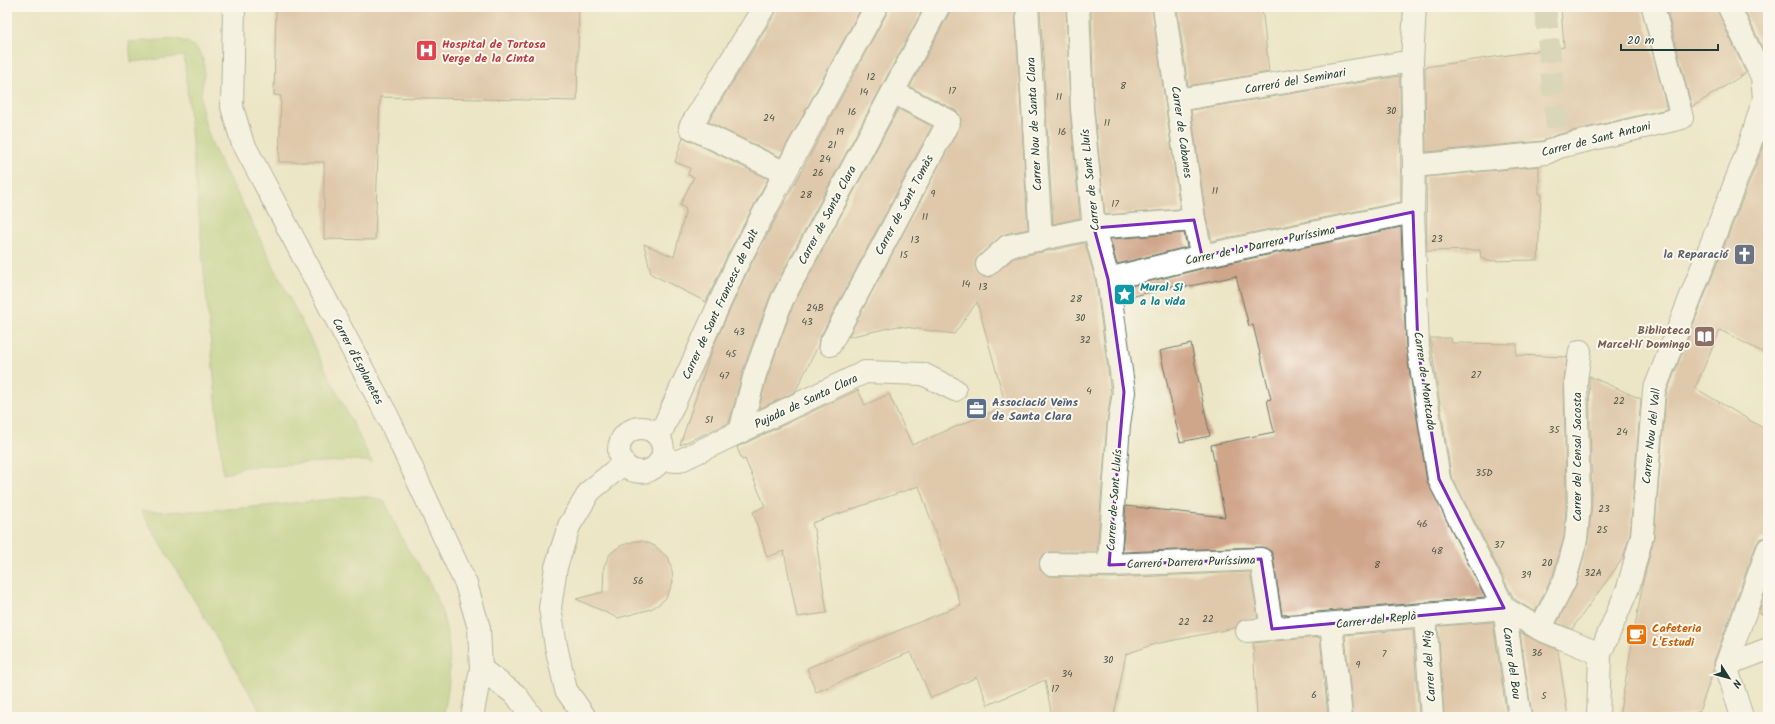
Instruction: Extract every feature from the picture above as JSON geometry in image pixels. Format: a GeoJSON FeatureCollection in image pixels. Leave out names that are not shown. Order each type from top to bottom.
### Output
{"type":"FeatureCollection","features":[{"type":"Feature","properties":{"kind":"street","name":"Carrer d'Esplanetes"},"geometry":{"type":"LineString","coordinates":[[234,7],[232,107],[242,141],[388,417],[466,584],[479,628],[480,669],[472,717]]}},
{"type":"Feature","properties":{"kind":"street"},"geometry":{"type":"LineString","coordinates":[[764,7],[690,127],[784,173]]}},
{"type":"Feature","properties":{"kind":"street","name":"Carrer de Sant Francesc de Dalt"},"geometry":{"type":"LineString","coordinates":[[659,437],[738,262],[784,173],[876,7]]}},
{"type":"Feature","properties":{"kind":"street","name":"Carrer de Santa Clara"},"geometry":{"type":"LineString","coordinates":[[740,432],[756,374],[782,300],[938,7]]}},
{"type":"Feature","properties":{"kind":"street","name":"Carrer Nou de Santa Clara"},"geometry":{"type":"LineString","coordinates":[[1027,7],[1041,240]]}},
{"type":"Feature","properties":{"kind":"street","name":"Carrer de Sant Lluís"},"geometry":{"type":"LineString","coordinates":[[1078,7],[1082,109],[1094,228],[1108,279],[1124,392],[1119,424],[1109,565]]}},
{"type":"Feature","properties":{"kind":"street","name":"Carrer de Cabanes"},"geometry":{"type":"LineString","coordinates":[[1164,7],[1194,220],[1202,256]]}},
{"type":"Feature","properties":{"kind":"street","name":"Carrer de Montcada"},"geometry":{"type":"LineString","coordinates":[[1415,7],[1412,61],[1414,166],[1413,212],[1418,348],[1439,479],[1504,608]]}},
{"type":"Feature","properties":{"kind":"street","name":"Carrer de Sant Antoni"},"geometry":{"type":"LineString","coordinates":[[1414,166],[1546,153],[1558,147],[1682,118],[1653,7]]}},
{"type":"Feature","properties":{"kind":"street","name":"Carrer Nou del Vall"},"geometry":{"type":"LineString","coordinates":[[1598,717],[1600,654],[1628,588],[1642,536],[1654,391],[1749,147],[1764,98],[1765,78],[1729,7]]}},
{"type":"Feature","properties":{"kind":"street","name":"Carreró del Seminari"},"geometry":{"type":"LineString","coordinates":[[1177,100],[1412,61]]}},
{"type":"Feature","properties":{"kind":"street","name":"Carrer de Sant Tomàs"},"geometry":{"type":"LineString","coordinates":[[830,345],[949,121],[893,92]]}},
{"type":"Feature","properties":{"kind":"street","name":"Carrer de la Darrera Puríssima"},"geometry":{"type":"LineString","coordinates":[[1108,279],[1202,256],[1413,212]]}},
{"type":"Feature","properties":{"kind":"street"},"geometry":{"type":"LineString","coordinates":[[987,265],[1008,246],[1094,228],[1194,220]]}},
{"type":"Feature","properties":{"kind":"street","name":"Carrer del Censal Sacosta"},"geometry":{"type":"LineString","coordinates":[[1540,629],[1565,580],[1576,539],[1579,505],[1576,381],[1580,351]]}},
{"type":"Feature","properties":{"kind":"street","name":"Pujada de Santa Clara"},"geometry":{"type":"LineString","coordinates":[[661,460],[679,461],[865,372],[923,374],[955,390]]}},
{"type":"Feature","properties":{"kind":"street"},"geometry":{"type":"LineString","coordinates":[[637,427],[655,432],[659,437],[663,448],[661,460],[656,466],[643,472],[636,472],[623,464],[620,457],[620,441],[630,430],[637,427]]}},
{"type":"Feature","properties":{"kind":"street"},"geometry":{"type":"LineString","coordinates":[[586,717],[566,690],[556,646],[550,608],[556,567],[569,526],[590,492],[623,464]]}},
{"type":"Feature","properties":{"kind":"street"},"geometry":{"type":"LineString","coordinates":[[1742,717],[1726,665],[1768,549]]}},
{"type":"Feature","properties":{"kind":"street","name":"Carreró Darrera Puríssima"},"geometry":{"type":"LineString","coordinates":[[1051,564],[1109,565],[1261,559],[1272,629]]}},
{"type":"Feature","properties":{"kind":"street"},"geometry":{"type":"LineString","coordinates":[[1504,608],[1540,629],[1600,654]]}},
{"type":"Feature","properties":{"kind":"street","name":"Carrer del Replà"},"geometry":{"type":"LineString","coordinates":[[1247,631],[1504,608]]}},
{"type":"Feature","properties":{"kind":"street","name":"Carrer del Bou"},"geometry":{"type":"LineString","coordinates":[[1504,608],[1520,717]]}},
{"type":"Feature","properties":{"kind":"street","name":"Carrer del Mig"},"geometry":{"type":"LineString","coordinates":[[1425,615],[1432,717]]}},
{"type":"Feature","properties":{"kind":"street"},"geometry":{"type":"LineString","coordinates":[[1331,624],[1341,717]]}},
{"type":"Feature","properties":{"kind":"street"},"geometry":{"type":"LineString","coordinates":[[1726,665],[1768,649]]}},
{"type":"Feature","properties":{"kind":"street"},"geometry":{"type":"LineString","coordinates":[[480,669],[516,695],[532,717]]}},
{"type":"Feature","properties":{"kind":"highlighted area"},"geometry":{"type":"Polygon","coordinates":[[[1413,212],[1418,348],[1439,479],[1504,608],[1272,629],[1261,559],[1109,565],[1124,392],[1108,279],[1094,228],[1194,220],[1202,256],[1413,212]]]}},
{"type":"Feature","properties":{"kind":"green space"},"geometry":{"type":"Polygon","coordinates":[[[178,39],[196,48],[203,59],[204,75],[201,91],[201,102],[205,124],[213,146],[372,462],[354,460],[243,467],[230,473],[223,474],[184,56],[131,62],[129,42],[178,39]]]}},
{"type":"Feature","properties":{"kind":"green space"},"geometry":{"type":"Polygon","coordinates":[[[361,496],[375,498],[385,502],[403,541],[425,575],[436,596],[442,612],[449,646],[450,664],[447,699],[443,717],[264,717],[141,511],[196,511],[279,505],[361,496]]]}},
{"type":"Feature","properties":{"kind":"building","name":"Hospital de Tortosa Verge de la Cinta"},"geometry":{"type":"Polygon","coordinates":[[[276,7],[579,7],[577,101],[380,97],[375,240],[324,239],[324,162],[279,162],[281,96],[274,95],[276,7]]]}},
{"type":"Feature","properties":{"kind":"building"},"geometry":{"type":"Polygon","coordinates":[[[776,7],[862,7],[780,157],[708,122],[775,14],[776,7]]]}},
{"type":"Feature","properties":{"kind":"building"},"geometry":{"type":"Polygon","coordinates":[[[888,7],[924,7],[771,294],[743,370],[729,423],[680,445],[713,347],[749,268],[887,13],[888,7]]]}},
{"type":"Feature","properties":{"kind":"building"},"geometry":{"type":"Polygon","coordinates":[[[950,7],[1015,7],[1028,229],[1005,234],[1000,237],[975,261],[975,267],[978,273],[984,277],[990,277],[1014,258],[1085,243],[1096,282],[1111,393],[1107,423],[1097,552],[1045,553],[1040,558],[1040,570],[1044,574],[1051,576],[1109,578],[1250,572],[1258,618],[1240,621],[1235,628],[1155,644],[1126,654],[1114,715],[1095,717],[1052,717],[1045,680],[988,705],[977,677],[931,698],[911,652],[816,692],[807,668],[961,605],[919,486],[812,523],[815,533],[827,613],[797,617],[784,551],[767,557],[753,512],[765,506],[745,459],[742,460],[737,447],[858,390],[865,405],[889,394],[912,445],[1006,406],[977,302],[954,334],[898,326],[848,337],[960,126],[960,115],[955,110],[910,87],[949,13],[950,7]]]}},
{"type":"Feature","properties":{"kind":"building"},"geometry":{"type":"Polygon","coordinates":[[[1040,7],[1066,7],[1070,110],[1080,218],[1053,224],[1040,7]]]}},
{"type":"Feature","properties":{"kind":"building"},"geometry":{"type":"Polygon","coordinates":[[[1091,7],[1152,7],[1180,209],[1105,215],[1094,108],[1091,7]]]}},
{"type":"Feature","properties":{"kind":"building"},"geometry":{"type":"Polygon","coordinates":[[[1177,7],[1262,7],[1269,72],[1188,86],[1177,7]]]}},
{"type":"Feature","properties":{"kind":"building"},"geometry":{"type":"Polygon","coordinates":[[[1561,7],[1641,7],[1667,109],[1556,135],[1543,141],[1426,152],[1425,67],[1564,47],[1561,7]]]}},
{"type":"Feature","properties":{"kind":"building"},"geometry":{"type":"Polygon","coordinates":[[[1666,7],[1717,7],[1746,73],[1692,107],[1666,7]]]}},
{"type":"Feature","properties":{"kind":"building"},"geometry":{"type":"Polygon","coordinates":[[[1743,7],[1768,7],[1768,60],[1743,7]]]}},
{"type":"Feature","properties":{"kind":"building"},"geometry":{"type":"Polygon","coordinates":[[[1400,76],[1401,202],[1212,241],[1206,218],[1191,110],[1400,76]]]}},
{"type":"Feature","properties":{"kind":"building"},"geometry":{"type":"Polygon","coordinates":[[[898,109],[932,126],[819,339],[818,346],[795,392],[759,409],[767,378],[793,305],[898,109]]]}},
{"type":"Feature","properties":{"kind":"building"},"geometry":{"type":"Polygon","coordinates":[[[1768,128],[1768,355],[1720,330],[1695,388],[1768,431],[1768,537],[1760,539],[1756,545],[1714,661],[1714,669],[1699,712],[1670,717],[1619,717],[1643,582],[1654,537],[1666,394],[1761,152],[1768,128]]]}},
{"type":"Feature","properties":{"kind":"building"},"geometry":{"type":"Polygon","coordinates":[[[683,137],[768,179],[727,256],[706,302],[651,274],[644,244],[674,257],[686,209],[680,205],[694,177],[688,175],[690,168],[675,162],[683,137]]]}},
{"type":"Feature","properties":{"kind":"building"},"geometry":{"type":"Polygon","coordinates":[[[1539,166],[1539,194],[1541,194],[1538,260],[1485,261],[1485,259],[1481,259],[1480,250],[1427,251],[1426,177],[1539,166]]]}},
{"type":"Feature","properties":{"kind":"building"},"geometry":{"type":"Polygon","coordinates":[[[1401,227],[1406,349],[1427,481],[1485,597],[1282,615],[1273,557],[1271,551],[1266,548],[1122,552],[1126,506],[1225,517],[1211,445],[1274,432],[1267,400],[1271,399],[1253,325],[1249,326],[1236,276],[1186,287],[1185,283],[1123,299],[1122,288],[1205,268],[1401,227]]]}},
{"type":"Feature","properties":{"kind":"building"},"geometry":{"type":"Polygon","coordinates":[[[1184,233],[1187,247],[1117,264],[1110,239],[1184,233]]]}},
{"type":"Feature","properties":{"kind":"building"},"geometry":{"type":"Polygon","coordinates":[[[1430,338],[1451,338],[1452,343],[1517,344],[1516,355],[1567,357],[1564,381],[1566,505],[1564,537],[1553,575],[1535,612],[1514,599],[1451,475],[1430,338]]]}},
{"type":"Feature","properties":{"kind":"building"},"geometry":{"type":"Polygon","coordinates":[[[1191,344],[1210,436],[1180,442],[1160,351],[1191,344]]]}},
{"type":"Feature","properties":{"kind":"building"},"geometry":{"type":"Polygon","coordinates":[[[1589,376],[1641,399],[1630,534],[1623,558],[1572,629],[1557,623],[1577,583],[1588,540],[1592,505],[1589,376]]]}},
{"type":"Feature","properties":{"kind":"building"},"geometry":{"type":"Polygon","coordinates":[[[635,541],[643,541],[655,546],[669,559],[673,582],[666,598],[651,609],[618,618],[576,599],[603,592],[604,566],[610,554],[620,546],[635,541]]]}},
{"type":"Feature","properties":{"kind":"building"},"geometry":{"type":"Polygon","coordinates":[[[1768,586],[1768,616],[1758,613],[1768,586]]]}},
{"type":"Feature","properties":{"kind":"building"},"geometry":{"type":"Polygon","coordinates":[[[1493,622],[1507,717],[1444,717],[1438,626],[1493,622]]]}},
{"type":"Feature","properties":{"kind":"building"},"geometry":{"type":"Polygon","coordinates":[[[1413,629],[1419,717],[1353,717],[1345,635],[1413,629]]]}},
{"type":"Feature","properties":{"kind":"building"},"geometry":{"type":"Polygon","coordinates":[[[1520,632],[1558,650],[1568,717],[1532,717],[1520,632]]]}},
{"type":"Feature","properties":{"kind":"building"},"geometry":{"type":"Polygon","coordinates":[[[1320,637],[1328,717],[1257,717],[1253,643],[1320,637]]]}},
{"type":"Feature","properties":{"kind":"tunnel"},"geometry":{"type":"LineString","coordinates":[[1545,7],[1559,147]]}},
{"type":"Feature","properties":{"kind":"place","name":"Hospital de Tortosa Verge de la Cinta"},"geometry":{"type":"Point","coordinates":[426,51]}},
{"type":"Feature","properties":{"kind":"place","name":"la Reparació"},"geometry":{"type":"Point","coordinates":[1744,254]}},
{"type":"Feature","properties":{"kind":"place","name":"Mural Si a la vida"},"geometry":{"type":"Point","coordinates":[1125,294]}},
{"type":"Feature","properties":{"kind":"place","name":"Biblioteca Marcel·lí Domingo"},"geometry":{"type":"Point","coordinates":[1705,337]}},
{"type":"Feature","properties":{"kind":"place","name":"Associació Veïns de Santa Clara"},"geometry":{"type":"Point","coordinates":[977,409]}},
{"type":"Feature","properties":{"kind":"place","name":"Cafeteria L'Estudi"},"geometry":{"type":"Point","coordinates":[1637,635]}}]}
